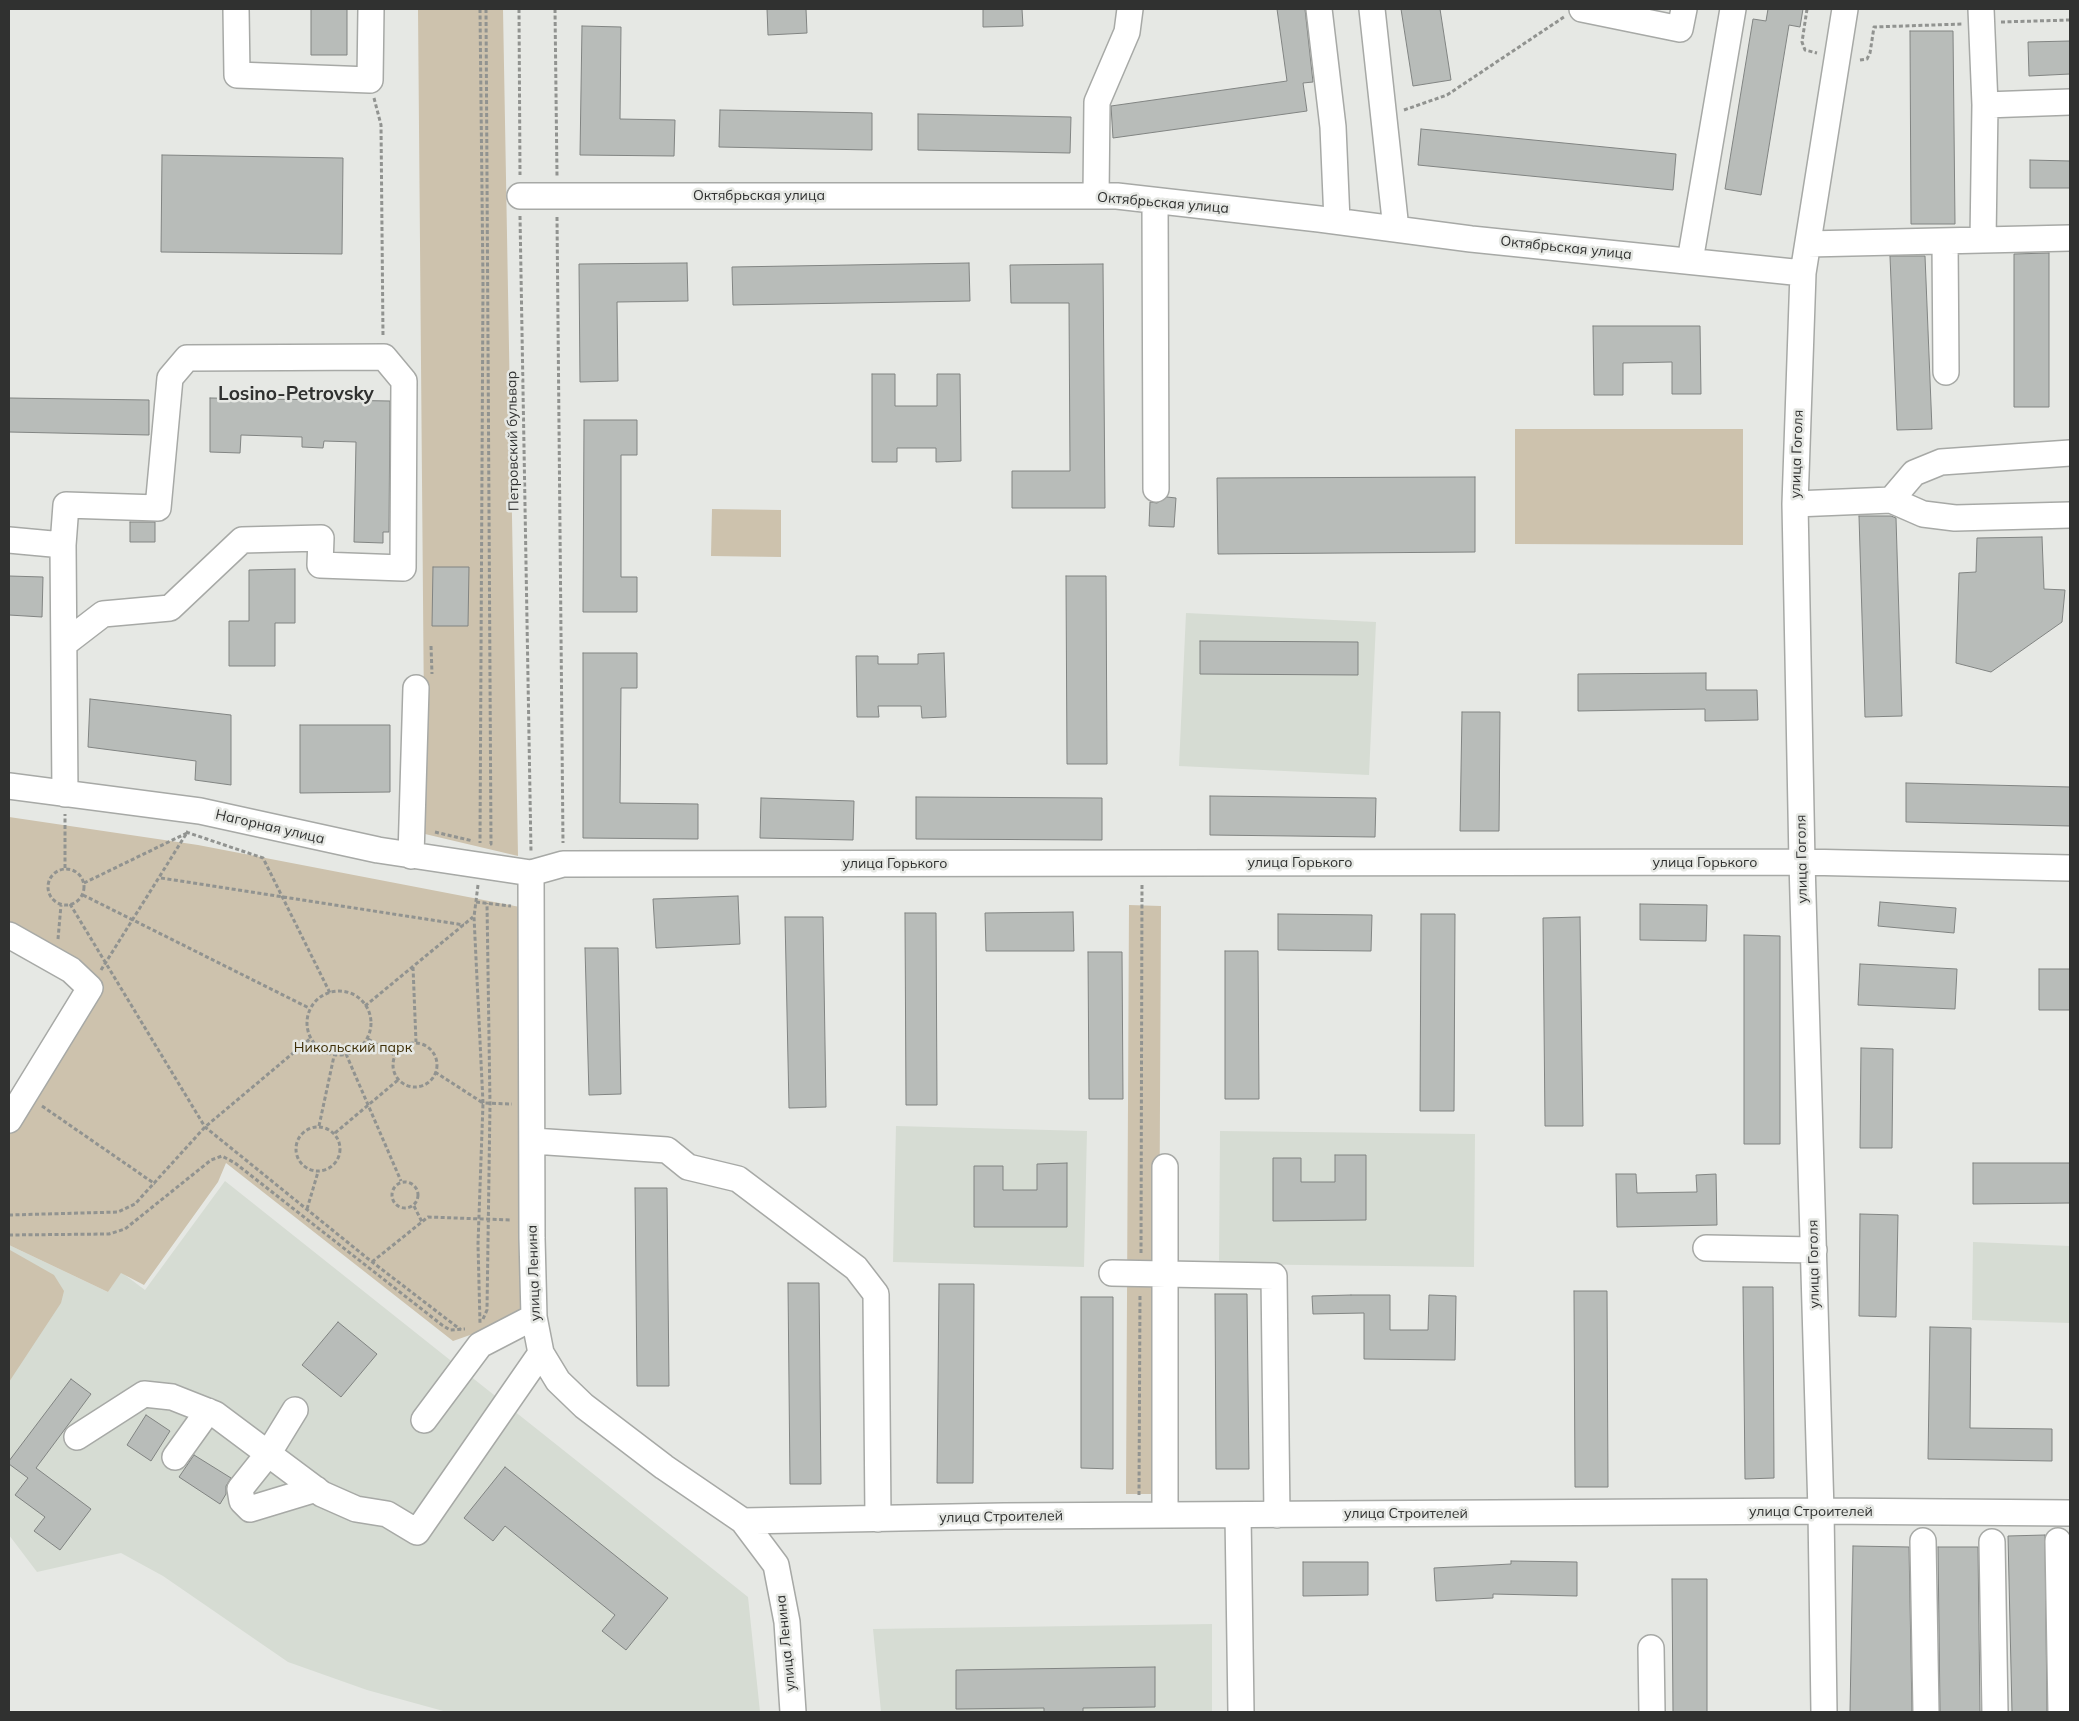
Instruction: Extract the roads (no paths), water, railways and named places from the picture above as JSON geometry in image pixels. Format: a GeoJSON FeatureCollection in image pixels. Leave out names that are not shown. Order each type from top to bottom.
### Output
{"type":"FeatureCollection","features":[{"type":"Feature","properties":{"kind":"street"},"geometry":{"type":"LineString","coordinates":[[236,9],[237,75],[370,80],[371,9]]}},
{"type":"Feature","properties":{"kind":"street"},"geometry":{"type":"LineString","coordinates":[[1096,196],[1096,102],[1126,32],[1130,9]]}},
{"type":"Feature","properties":{"kind":"street"},"geometry":{"type":"LineString","coordinates":[[1372,9],[1396,229]]}},
{"type":"Feature","properties":{"kind":"street"},"geometry":{"type":"LineString","coordinates":[[1575,11],[1680,29],[1684,9]]}},
{"type":"Feature","properties":{"kind":"street"},"geometry":{"type":"LineString","coordinates":[[1690,261],[1733,9]]}},
{"type":"Feature","properties":{"kind":"street","name":"улица Гоголя"},"geometry":{"type":"LineString","coordinates":[[1824,1712],[1821,1511],[1802,862],[1795,504],[1803,274],[1845,9]]}},
{"type":"Feature","properties":{"kind":"street"},"geometry":{"type":"LineString","coordinates":[[1981,9],[1985,105],[1983,240]]}},
{"type":"Feature","properties":{"kind":"street"},"geometry":{"type":"LineString","coordinates":[[1321,11],[1332,123],[1336,221]]}},
{"type":"Feature","properties":{"kind":"street"},"geometry":{"type":"LineString","coordinates":[[1985,105],[2070,102]]}},
{"type":"Feature","properties":{"kind":"street","name":"Октябрьская улица"},"geometry":{"type":"LineString","coordinates":[[520,196],[1096,196],[1155,201],[1803,274]]}},
{"type":"Feature","properties":{"kind":"street"},"geometry":{"type":"LineString","coordinates":[[1155,201],[1156,489]]}},
{"type":"Feature","properties":{"kind":"street"},"geometry":{"type":"LineString","coordinates":[[1808,244],[2070,238]]}},
{"type":"Feature","properties":{"kind":"street"},"geometry":{"type":"LineString","coordinates":[[1945,241],[1946,372]]}},
{"type":"Feature","properties":{"kind":"street"},"geometry":{"type":"LineString","coordinates":[[64,644],[103,614],[170,608],[242,540],[321,538],[320,565],[403,568],[404,381],[384,357],[188,358],[170,378],[158,508],[66,505],[63,545],[65,808]]}},
{"type":"Feature","properties":{"kind":"street"},"geometry":{"type":"LineString","coordinates":[[1891,500],[1914,473],[1941,462],[2070,453]]}},
{"type":"Feature","properties":{"kind":"street"},"geometry":{"type":"LineString","coordinates":[[1795,504],[1891,500],[1923,514],[1955,518],[2070,515]]}},
{"type":"Feature","properties":{"kind":"street"},"geometry":{"type":"LineString","coordinates":[[9,540],[63,545]]}},
{"type":"Feature","properties":{"kind":"street"},"geometry":{"type":"LineString","coordinates":[[411,856],[416,688]]}},
{"type":"Feature","properties":{"kind":"street","name":"Нагорная улица"},"geometry":{"type":"LineString","coordinates":[[9,786],[65,808],[200,811],[356,846],[480,867],[531,873]]}},
{"type":"Feature","properties":{"kind":"street","name":"улица Горького"},"geometry":{"type":"LineString","coordinates":[[531,873],[563,864],[1802,862],[2070,868]]}},
{"type":"Feature","properties":{"kind":"street","name":"улица Ленина"},"geometry":{"type":"LineString","coordinates":[[531,873],[534,1317],[541,1353],[558,1381],[584,1406],[664,1467],[743,1521],[776,1565],[787,1622],[793,1712]]}},
{"type":"Feature","properties":{"kind":"street"},"geometry":{"type":"LineString","coordinates":[[9,935],[71,970],[90,988],[23,1093],[9,1120]]}},
{"type":"Feature","properties":{"kind":"street"},"geometry":{"type":"LineString","coordinates":[[533,1141],[667,1150],[688,1167],[738,1179],[856,1268],[876,1294],[878,1518]]}},
{"type":"Feature","properties":{"kind":"street"},"geometry":{"type":"LineString","coordinates":[[1165,1167],[1165,1515]]}},
{"type":"Feature","properties":{"kind":"street"},"geometry":{"type":"LineString","coordinates":[[1706,1248],[1814,1250]]}},
{"type":"Feature","properties":{"kind":"street"},"geometry":{"type":"LineString","coordinates":[[1112,1273],[1165,1276],[1274,1276],[1277,1515]]}},
{"type":"Feature","properties":{"kind":"street"},"geometry":{"type":"LineString","coordinates":[[424,1420],[474,1333],[534,1317]]}},
{"type":"Feature","properties":{"kind":"street"},"geometry":{"type":"LineString","coordinates":[[77,1437],[144,1394],[172,1397],[208,1411],[316,1489],[356,1509],[387,1514],[417,1532],[541,1353]]}},
{"type":"Feature","properties":{"kind":"street"},"geometry":{"type":"LineString","coordinates":[[295,1410],[268,1454],[240,1489],[242,1501],[250,1509],[316,1489]]}},
{"type":"Feature","properties":{"kind":"street"},"geometry":{"type":"LineString","coordinates":[[175,1456],[208,1411]]}},
{"type":"Feature","properties":{"kind":"street","name":"улица Строителей"},"geometry":{"type":"LineString","coordinates":[[743,1521],[1165,1515],[1821,1511],[2070,1513]]}},
{"type":"Feature","properties":{"kind":"street"},"geometry":{"type":"LineString","coordinates":[[1238,1515],[1241,1712]]}},
{"type":"Feature","properties":{"kind":"street"},"geometry":{"type":"LineString","coordinates":[[1922,1541],[1926,1712]]}},
{"type":"Feature","properties":{"kind":"street"},"geometry":{"type":"LineString","coordinates":[[2058,1541],[2061,1712]]}},
{"type":"Feature","properties":{"kind":"street"},"geometry":{"type":"LineString","coordinates":[[1992,1542],[1995,1712]]}},
{"type":"Feature","properties":{"kind":"street"},"geometry":{"type":"LineString","coordinates":[[1651,1648],[1652,1712]]}},
{"type":"Feature","properties":{"kind":"district","name":"Losino-Petrovsky"},"geometry":{"type":"Point","coordinates":[296,394]}},
{"type":"Feature","properties":{"kind":"park label","name":"Никольский парк"},"geometry":{"type":"Point","coordinates":[353,1048]}}]}
